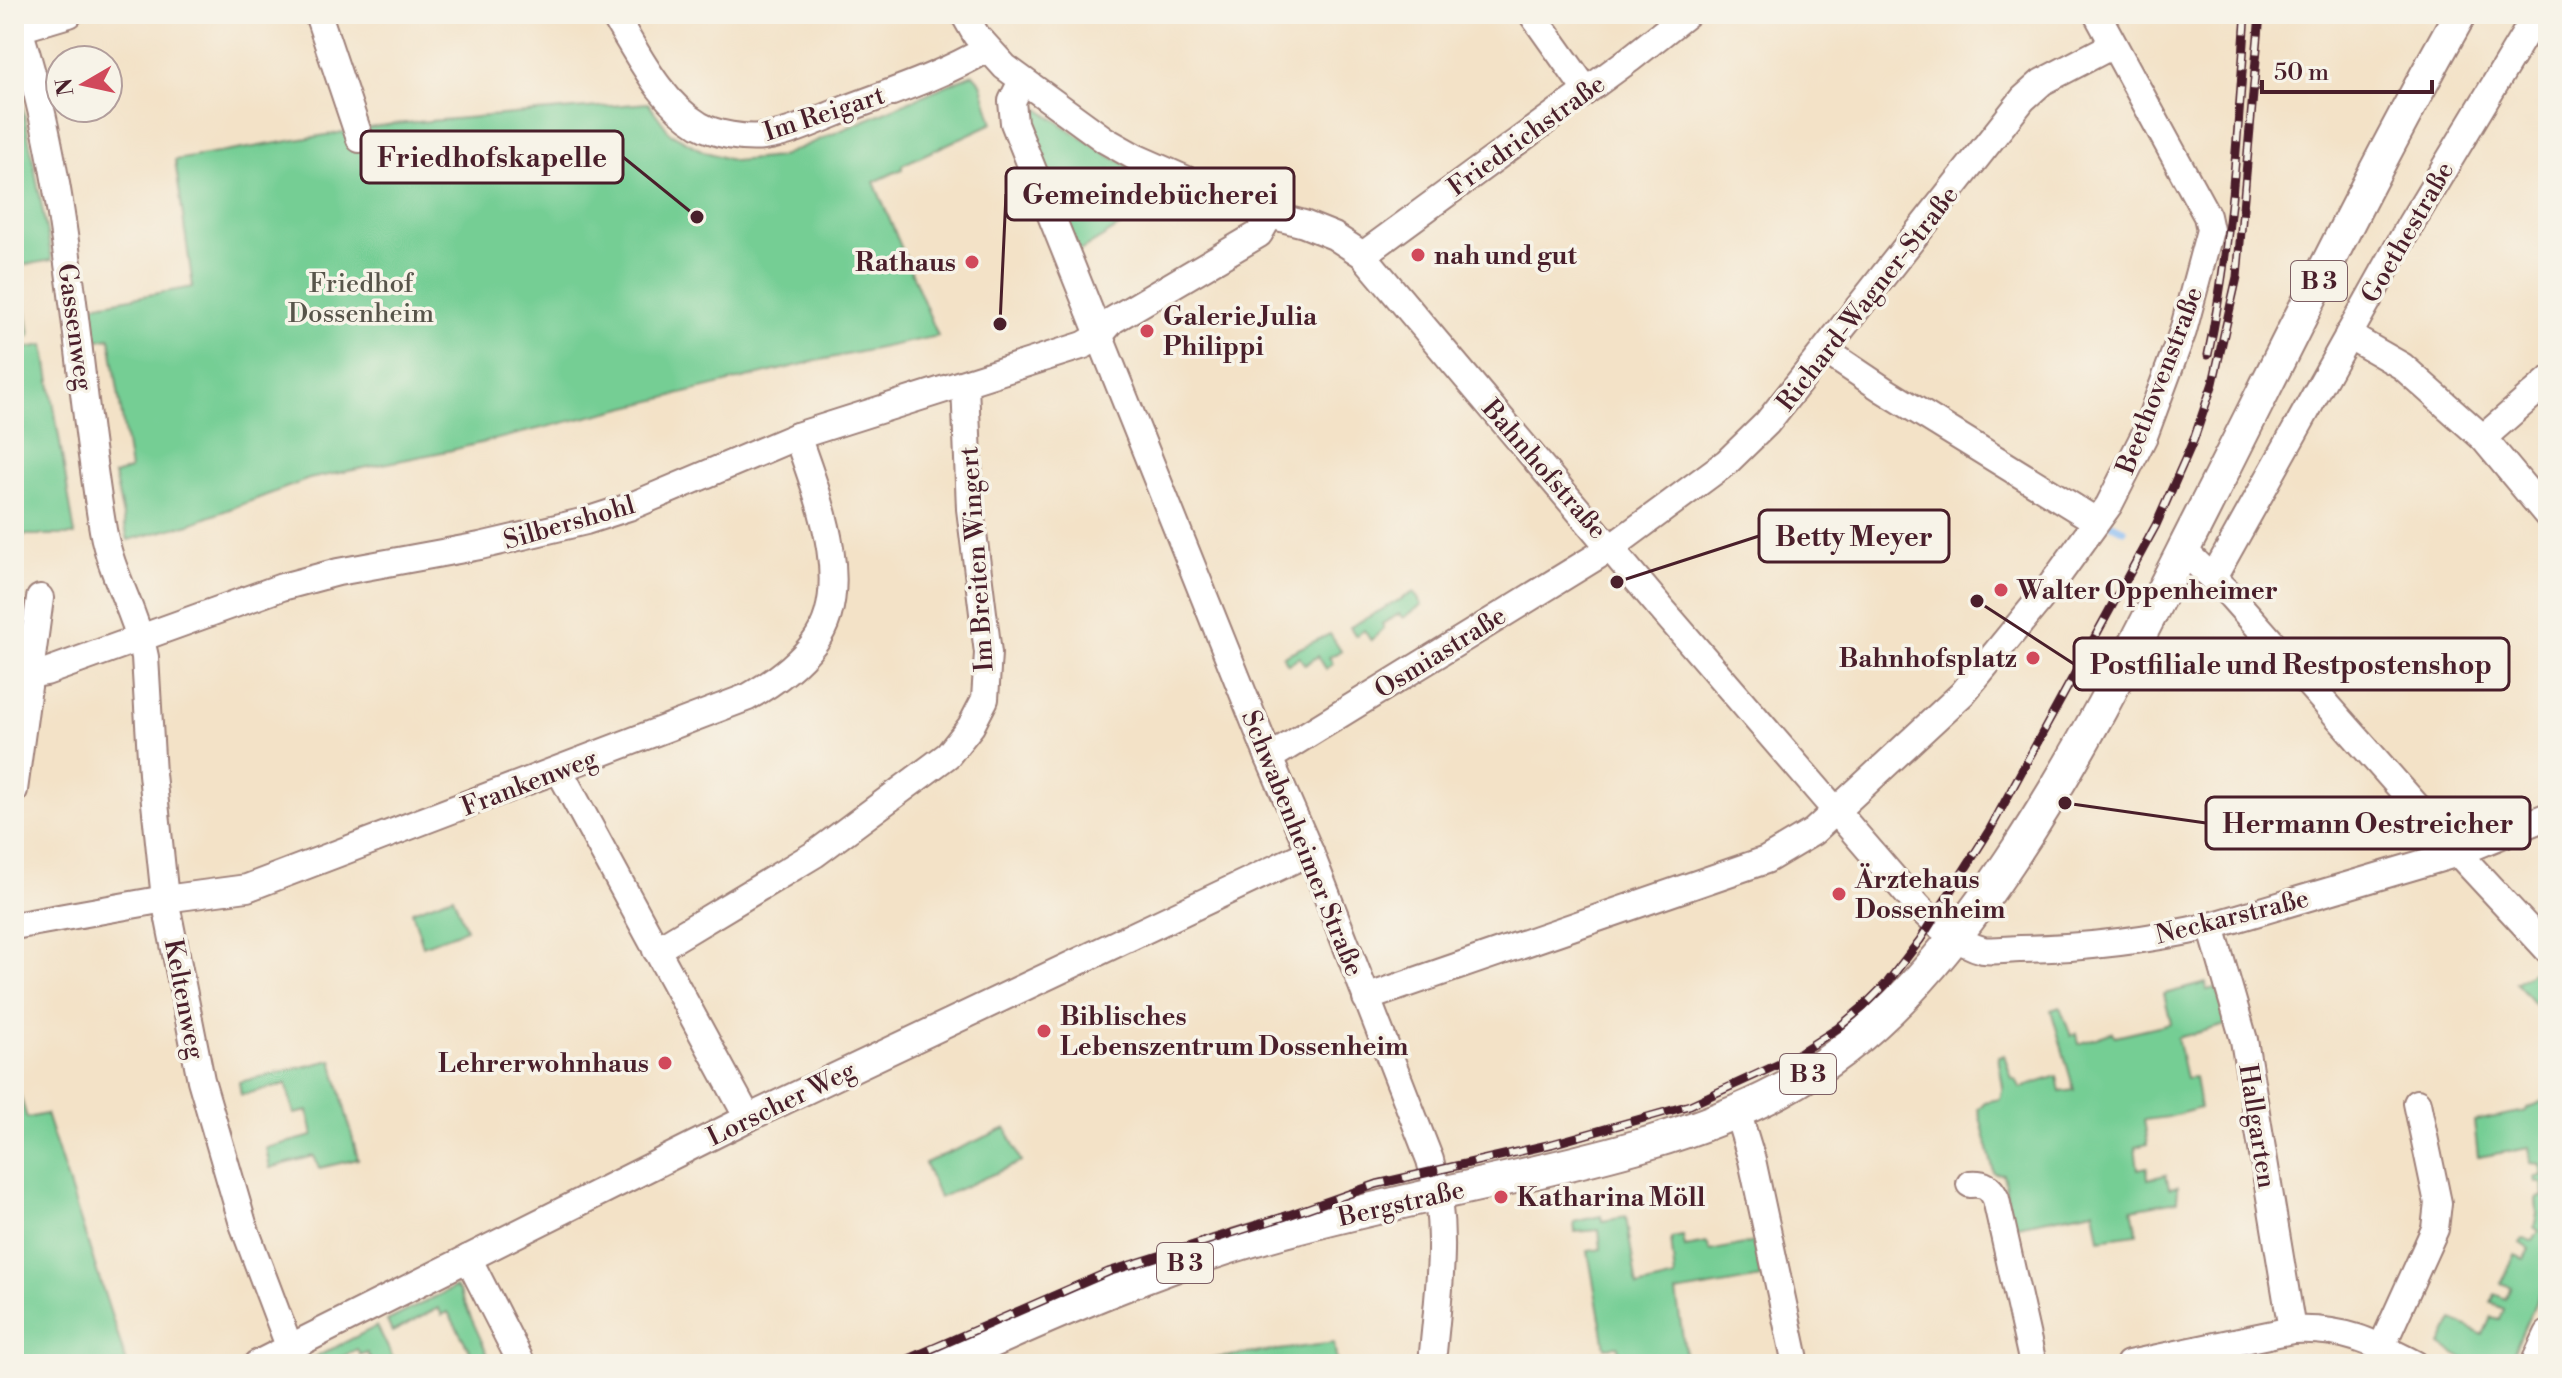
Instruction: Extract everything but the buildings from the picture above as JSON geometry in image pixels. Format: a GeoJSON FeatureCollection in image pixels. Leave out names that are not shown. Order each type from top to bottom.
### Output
{"type":"FeatureCollection","features":[{"type":"Feature","properties":{"kind":"main road","name":"B 3"},"geometry":{"type":"LineString","coordinates":[[1956,936],[2054,796],[2123,672],[2393,134],[2460,14]]}},
{"type":"Feature","properties":{"kind":"main road","name":"Bergstraße"},"geometry":{"type":"LineString","coordinates":[[941,1364],[1118,1287],[1213,1253],[1276,1234],[1585,1161],[1737,1111],[1782,1090],[1873,1028],[1916,986],[1956,936]]}},
{"type":"Feature","properties":{"kind":"street"},"geometry":{"type":"LineString","coordinates":[[17,21],[69,14]]}},
{"type":"Feature","properties":{"kind":"street"},"geometry":{"type":"LineString","coordinates":[[318,14],[360,139]]}},
{"type":"Feature","properties":{"kind":"street","name":"Im Reigart"},"geometry":{"type":"LineString","coordinates":[[613,14],[656,83],[677,109],[700,125],[723,135],[764,137],[798,127],[960,65],[987,49]]}},
{"type":"Feature","properties":{"kind":"street","name":"Bahnhofstraße"},"geometry":{"type":"LineString","coordinates":[[964,14],[987,49],[1022,81],[1105,140],[1137,158],[1270,215],[1334,236],[1363,255],[1660,607],[1932,922],[1956,936]]}},
{"type":"Feature","properties":{"kind":"street"},"geometry":{"type":"LineString","coordinates":[[1532,14],[1586,90]]}},
{"type":"Feature","properties":{"kind":"street","name":"Friedrichstraße"},"geometry":{"type":"LineString","coordinates":[[1363,255],[1687,14]]}},
{"type":"Feature","properties":{"kind":"street","name":"Beethovenstraße"},"geometry":{"type":"LineString","coordinates":[[1366,998],[1766,860],[1813,832],[1962,694],[2049,588],[2109,505],[2144,436],[2183,331],[2210,230],[2207,216],[2097,14]]}},
{"type":"Feature","properties":{"kind":"street","name":"Goethestraße"},"geometry":{"type":"LineString","coordinates":[[2213,578],[2410,225],[2537,14]]}},
{"type":"Feature","properties":{"kind":"street","name":"Gassenweg"},"geometry":{"type":"LineString","coordinates":[[17,21],[41,108],[54,172],[105,539],[141,639]]}},
{"type":"Feature","properties":{"kind":"street","name":"Richard-Wagner-Straße"},"geometry":{"type":"LineString","coordinates":[[1612,547],[1727,462],[1767,423],[2023,99],[2042,82],[2113,45]]}},
{"type":"Feature","properties":{"kind":"street","name":"Schwabenheimer Straße"},"geometry":{"type":"LineString","coordinates":[[1022,81],[1012,101],[1014,123],[1269,758],[1310,852],[1430,1160],[1439,1194],[1443,1242],[1432,1364]]}},
{"type":"Feature","properties":{"kind":"street","name":"Silbershohl"},"geometry":{"type":"LineString","coordinates":[[28,675],[46,672],[282,587],[338,572],[480,546],[586,521],[629,507],[797,436],[1084,345],[1099,336],[1113,320],[1259,234],[1270,215]]}},
{"type":"Feature","properties":{"kind":"street"},"geometry":{"type":"LineString","coordinates":[[2348,335],[2402,366],[2483,438],[2548,516]]}},
{"type":"Feature","properties":{"kind":"street"},"geometry":{"type":"LineString","coordinates":[[1826,351],[2096,521]]}},
{"type":"Feature","properties":{"kind":"street"},"geometry":{"type":"LineString","coordinates":[[2483,438],[2548,381]]}},
{"type":"Feature","properties":{"kind":"street","name":"Im Breiten Wingert"},"geometry":{"type":"LineString","coordinates":[[656,950],[815,854],[948,755],[971,726],[985,699],[988,653],[970,509],[965,384]]}},
{"type":"Feature","properties":{"kind":"street","name":"Frankenweg"},"geometry":{"type":"LineString","coordinates":[[14,926],[247,888],[748,697],[776,681],[816,641],[827,617],[833,575],[820,503],[797,436]]}},
{"type":"Feature","properties":{"kind":"street","name":"Osmiastraße"},"geometry":{"type":"LineString","coordinates":[[1269,758],[1612,547]]}},
{"type":"Feature","properties":{"kind":"street"},"geometry":{"type":"LineString","coordinates":[[2183,550],[2213,578],[2548,950]]}},
{"type":"Feature","properties":{"kind":"street"},"geometry":{"type":"LineString","coordinates":[[14,790],[40,598]]}},
{"type":"Feature","properties":{"kind":"street","name":"Keltenweg"},"geometry":{"type":"LineString","coordinates":[[141,639],[165,899],[205,1095],[243,1224],[289,1346]]}},
{"type":"Feature","properties":{"kind":"street"},"geometry":{"type":"LineString","coordinates":[[559,770],[748,1118]]}},
{"type":"Feature","properties":{"kind":"street","name":"Neckarstraße"},"geometry":{"type":"LineString","coordinates":[[1956,936],[1983,950],[2051,949],[2174,934],[2211,926],[2458,853],[2548,816]]}},
{"type":"Feature","properties":{"kind":"street","name":"Lorscher Weg"},"geometry":{"type":"LineString","coordinates":[[257,1364],[748,1118],[1310,852]]}},
{"type":"Feature","properties":{"kind":"street","name":"Hallgarten"},"geometry":{"type":"LineString","coordinates":[[2211,926],[2244,1040],[2292,1330]]}},
{"type":"Feature","properties":{"kind":"street"},"geometry":{"type":"LineString","coordinates":[[2382,1346],[2435,1229],[2438,1203],[2434,1171],[2417,1103]]}},
{"type":"Feature","properties":{"kind":"street"},"geometry":{"type":"LineString","coordinates":[[1737,1111],[1752,1160],[1796,1364]]}},
{"type":"Feature","properties":{"kind":"street"},"geometry":{"type":"LineString","coordinates":[[1970,1184],[1985,1185],[1996,1199],[2033,1364]]}},
{"type":"Feature","properties":{"kind":"street"},"geometry":{"type":"LineString","coordinates":[[468,1258],[522,1364]]}},
{"type":"Feature","properties":{"kind":"street"},"geometry":{"type":"LineString","coordinates":[[2129,1364],[2292,1330],[2318,1328],[2382,1346],[2415,1364]]}},
{"type":"Feature","properties":{"kind":"street"},"geometry":{"type":"LineString","coordinates":[[2534,1364],[2548,1334]]}},
{"type":"Feature","properties":{"kind":"green space","name":"Friedhof Dossenheim"},"geometry":{"type":"Polygon","coordinates":[[[973,74],[981,83],[993,123],[902,165],[902,169],[874,182],[938,336],[816,361],[452,450],[309,479],[190,524],[128,540],[114,475],[130,470],[110,338],[91,341],[87,306],[193,287],[175,160],[393,124],[648,103],[670,133],[703,151],[734,161],[779,157],[973,74]]]}},
{"type":"Feature","properties":{"kind":"green space"},"geometry":{"type":"Polygon","coordinates":[[[14,78],[24,113],[52,260],[19,266],[30,336],[14,339],[14,78]]]}},
{"type":"Feature","properties":{"kind":"green space"},"geometry":{"type":"Polygon","coordinates":[[[1039,109],[1109,156],[1179,190],[1078,252],[1029,122],[1039,109]]]}},
{"type":"Feature","properties":{"kind":"green space"},"geometry":{"type":"Polygon","coordinates":[[[44,345],[75,535],[14,535],[14,350],[44,345]]]}},
{"type":"Feature","properties":{"kind":"green space"},"geometry":{"type":"Polygon","coordinates":[[[1414,592],[1422,605],[1403,618],[1399,614],[1382,624],[1384,628],[1371,641],[1364,630],[1356,636],[1350,627],[1414,592]]]}},
{"type":"Feature","properties":{"kind":"green space"},"geometry":{"type":"Polygon","coordinates":[[[1330,634],[1341,651],[1329,657],[1333,664],[1326,669],[1318,656],[1305,665],[1299,657],[1288,664],[1283,656],[1330,634]]]}},
{"type":"Feature","properties":{"kind":"green space"},"geometry":{"type":"Polygon","coordinates":[[[453,896],[466,929],[423,946],[412,911],[453,896]]]}},
{"type":"Feature","properties":{"kind":"green space"},"geometry":{"type":"Polygon","coordinates":[[[2534,971],[2548,988],[2548,1020],[2516,983],[2534,971]]]}},
{"type":"Feature","properties":{"kind":"green space"},"geometry":{"type":"Polygon","coordinates":[[[2206,983],[2207,990],[2217,988],[2226,1025],[2177,1038],[2186,1078],[2195,1077],[2200,1108],[2144,1120],[2148,1144],[2135,1147],[2138,1169],[2147,1167],[2148,1179],[2166,1175],[2169,1188],[2178,1186],[2177,1201],[2132,1209],[2137,1234],[2099,1239],[2094,1210],[2012,1226],[2003,1174],[1994,1173],[1978,1109],[1985,1102],[2000,1099],[2003,1087],[1998,1056],[2004,1055],[2012,1079],[2021,1088],[2057,1076],[2060,1092],[2074,1090],[2051,1010],[2060,1007],[2071,1036],[2077,1033],[2079,1044],[2113,1032],[2115,1036],[2171,1023],[2164,994],[2206,983]]]}},
{"type":"Feature","properties":{"kind":"green space"},"geometry":{"type":"Polygon","coordinates":[[[332,1060],[358,1159],[319,1168],[314,1156],[270,1168],[266,1148],[313,1136],[308,1111],[294,1114],[286,1084],[241,1095],[239,1082],[332,1060]]]}},
{"type":"Feature","properties":{"kind":"green space"},"geometry":{"type":"Polygon","coordinates":[[[19,1092],[27,1118],[46,1114],[127,1364],[14,1364],[14,1093],[19,1092]]]}},
{"type":"Feature","properties":{"kind":"green space"},"geometry":{"type":"Polygon","coordinates":[[[2545,1100],[2548,1114],[2548,1274],[2510,1360],[2489,1364],[2473,1362],[2441,1345],[2453,1320],[2483,1335],[2491,1317],[2500,1319],[2504,1309],[2491,1303],[2495,1294],[2505,1299],[2511,1287],[2501,1283],[2515,1255],[2524,1259],[2529,1249],[2520,1243],[2523,1239],[2533,1241],[2539,1231],[2534,1227],[2536,1199],[2543,1196],[2542,1183],[2536,1183],[2535,1177],[2542,1176],[2540,1164],[2531,1163],[2529,1148],[2478,1157],[2474,1121],[2526,1111],[2545,1100]]]}},
{"type":"Feature","properties":{"kind":"green space"},"geometry":{"type":"Polygon","coordinates":[[[1006,1128],[1021,1162],[939,1198],[925,1163],[1006,1128]]]}},
{"type":"Feature","properties":{"kind":"green space"},"geometry":{"type":"Polygon","coordinates":[[[1601,1216],[1602,1221],[1626,1217],[1637,1287],[1675,1278],[1671,1238],[1683,1236],[1685,1247],[1707,1243],[1710,1251],[1754,1242],[1761,1278],[1676,1293],[1687,1364],[1620,1364],[1618,1346],[1605,1347],[1588,1251],[1601,1249],[1599,1230],[1575,1232],[1574,1222],[1601,1216]]]}},
{"type":"Feature","properties":{"kind":"green space"},"geometry":{"type":"Polygon","coordinates":[[[455,1287],[492,1364],[469,1364],[475,1360],[448,1312],[442,1315],[438,1308],[392,1332],[387,1321],[455,1287]]]}},
{"type":"Feature","properties":{"kind":"green space"},"geometry":{"type":"Polygon","coordinates":[[[377,1326],[396,1364],[373,1364],[367,1352],[360,1355],[357,1349],[329,1364],[304,1363],[377,1326]]]}},
{"type":"Feature","properties":{"kind":"green space"},"geometry":{"type":"Polygon","coordinates":[[[1334,1343],[1337,1364],[1174,1363],[1334,1343]]]}},
{"type":"Feature","properties":{"kind":"waterway"},"geometry":{"type":"LineString","coordinates":[[2112,524],[2124,530]]}},
{"type":"Feature","properties":{"kind":"railway"},"geometry":{"type":"LineString","coordinates":[[2208,355],[2228,228],[2246,14]]}},
{"type":"Feature","properties":{"kind":"railway"},"geometry":{"type":"LineString","coordinates":[[897,1364],[1108,1272],[1377,1184],[1552,1144],[1690,1105],[1790,1059],[1838,1028],[1863,1007],[1887,983],[1920,940],[1989,831],[2156,525],[2194,439],[2213,383],[2237,277],[2260,14]]}},
{"type":"Feature","properties":{"kind":"place","name":"Friedhofskapelle"},"geometry":{"type":"Point","coordinates":[697,217]}},
{"type":"Feature","properties":{"kind":"place","name":"nah und gut"},"geometry":{"type":"Point","coordinates":[1418,255]}},
{"type":"Feature","properties":{"kind":"place","name":"Rathaus"},"geometry":{"type":"Point","coordinates":[972,262]}},
{"type":"Feature","properties":{"kind":"place","name":"Gemeindebücherei"},"geometry":{"type":"Point","coordinates":[1000,324]}},
{"type":"Feature","properties":{"kind":"place","name":"Galerie Julia Philippi"},"geometry":{"type":"Point","coordinates":[1147,331]}},
{"type":"Feature","properties":{"kind":"place","name":"Betty Meyer"},"geometry":{"type":"Point","coordinates":[1617,582]}},
{"type":"Feature","properties":{"kind":"place","name":"Walter Oppenheimer"},"geometry":{"type":"Point","coordinates":[2001,590]}},
{"type":"Feature","properties":{"kind":"place","name":"Postfiliale und Restpostenshop"},"geometry":{"type":"Point","coordinates":[1977,601]}},
{"type":"Feature","properties":{"kind":"place","name":"Bahnhofsplatz"},"geometry":{"type":"Point","coordinates":[2033,658]}},
{"type":"Feature","properties":{"kind":"place","name":"Hermann Oestreicher"},"geometry":{"type":"Point","coordinates":[2065,803]}},
{"type":"Feature","properties":{"kind":"place","name":"Ärztehaus Dossenheim"},"geometry":{"type":"Point","coordinates":[1839,894]}},
{"type":"Feature","properties":{"kind":"place","name":"Biblisches Lebenszentrum Dossenheim"},"geometry":{"type":"Point","coordinates":[1044,1031]}},
{"type":"Feature","properties":{"kind":"place","name":"Lehrerwohnhaus"},"geometry":{"type":"Point","coordinates":[665,1063]}},
{"type":"Feature","properties":{"kind":"place","name":"Katharina Möll"},"geometry":{"type":"Point","coordinates":[1501,1197]}}]}
